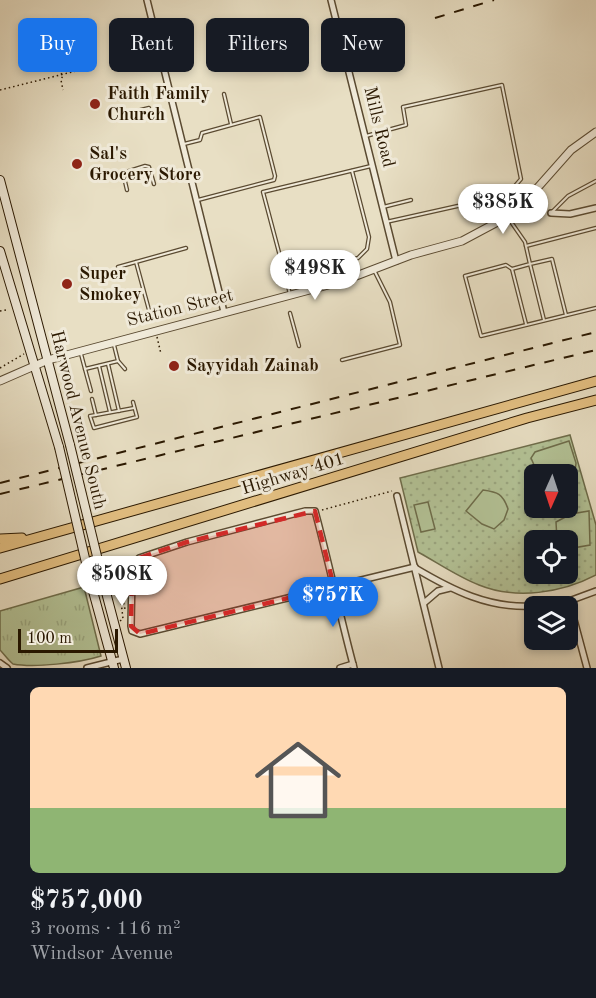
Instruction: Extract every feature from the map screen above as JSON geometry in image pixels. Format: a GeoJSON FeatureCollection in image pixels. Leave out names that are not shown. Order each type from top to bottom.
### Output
{"type":"FeatureCollection","features":[{"type":"Feature","properties":{"kind":"highway","name":"Highway 401"},"geometry":{"type":"LineString","coordinates":[[0,548],[596,381]]}},
{"type":"Feature","properties":{"kind":"highway","name":"Highway 401"},"geometry":{"type":"LineString","coordinates":[[0,579],[527,418],[596,400]]}},
{"type":"Feature","properties":{"kind":"highway"},"geometry":{"type":"LineString","coordinates":[[0,539],[36,537]]}},
{"type":"Feature","properties":{"kind":"main road","name":"Harwood Avenue South"},"geometry":{"type":"LineString","coordinates":[[0,180],[126,668]]}},
{"type":"Feature","properties":{"kind":"main road","name":"Harwood Avenue South"},"geometry":{"type":"LineString","coordinates":[[0,251],[58,447],[113,665]]}},
{"type":"Feature","properties":{"kind":"street"},"geometry":{"type":"LineString","coordinates":[[147,0],[224,312]]}},
{"type":"Feature","properties":{"kind":"street","name":"Mills Road"},"geometry":{"type":"LineString","coordinates":[[331,0],[396,261]]}},
{"type":"Feature","properties":{"kind":"street","name":"Station Street"},"geometry":{"type":"LineString","coordinates":[[0,381],[48,360],[291,295],[462,241],[507,217],[524,203],[572,150],[596,132]]}},
{"type":"Feature","properties":{"kind":"street"},"geometry":{"type":"LineString","coordinates":[[551,213],[570,214],[596,208]]}},
{"type":"Feature","properties":{"kind":"street"},"geometry":{"type":"LineString","coordinates":[[397,496],[439,668]]}},
{"type":"Feature","properties":{"kind":"street"},"geometry":{"type":"LineString","coordinates":[[340,668],[354,666],[334,586],[315,511],[305,511],[187,542],[139,558],[132,576],[131,626],[136,634],[334,586],[414,567],[450,588],[501,605],[524,606]]}},
{"type":"Feature","properties":{"kind":"street"},"geometry":{"type":"LineString","coordinates":[[424,603],[438,591],[450,588]]}},
{"type":"Feature","properties":{"kind":"street"},"geometry":{"type":"LineString","coordinates":[[578,598],[596,591]]}},
{"type":"Feature","properties":{"kind":"street"},"geometry":{"type":"LineString","coordinates":[[578,633],[588,668]]}},
{"type":"Feature","properties":{"kind":"street"},"geometry":{"type":"LineString","coordinates":[[87,668],[113,665],[123,659]]}},
{"type":"Feature","properties":{"kind":"street"},"geometry":{"type":"LineString","coordinates":[[0,663],[7,668]]}},
{"type":"Feature","properties":{"kind":"lane"},"geometry":{"type":"LineString","coordinates":[[366,136],[406,125],[403,107],[502,85],[521,179],[507,195],[386,222]]}},
{"type":"Feature","properties":{"kind":"lane"},"geometry":{"type":"LineString","coordinates":[[224,94],[231,124]]}},
{"type":"Feature","properties":{"kind":"lane"},"geometry":{"type":"LineString","coordinates":[[120,115],[150,108]]}},
{"type":"Feature","properties":{"kind":"lane"},"geometry":{"type":"LineString","coordinates":[[184,144],[200,140],[202,132],[260,117],[275,176],[274,180],[198,200]]}},
{"type":"Feature","properties":{"kind":"lane"},"geometry":{"type":"LineString","coordinates":[[127,190],[123,173],[146,166],[149,167],[153,184]]}},
{"type":"Feature","properties":{"kind":"lane"},"geometry":{"type":"LineString","coordinates":[[291,295],[263,192],[374,166]]}},
{"type":"Feature","properties":{"kind":"lane"},"geometry":{"type":"LineString","coordinates":[[286,276],[358,258],[367,249],[369,237],[352,171]]}},
{"type":"Feature","properties":{"kind":"lane"},"geometry":{"type":"LineString","coordinates":[[551,213],[568,196],[596,181]]}},
{"type":"Feature","properties":{"kind":"lane"},"geometry":{"type":"LineString","coordinates":[[383,207],[411,200]]}},
{"type":"Feature","properties":{"kind":"lane"},"geometry":{"type":"LineString","coordinates":[[507,217],[526,246],[544,320]]}},
{"type":"Feature","properties":{"kind":"lane"},"geometry":{"type":"LineString","coordinates":[[526,246],[596,228]]}},
{"type":"Feature","properties":{"kind":"lane"},"geometry":{"type":"LineString","coordinates":[[118,267],[186,248]]}},
{"type":"Feature","properties":{"kind":"lane"},"geometry":{"type":"LineString","coordinates":[[512,269],[552,259],[566,315]]}},
{"type":"Feature","properties":{"kind":"lane"},"geometry":{"type":"LineString","coordinates":[[136,262],[149,310]]}},
{"type":"Feature","properties":{"kind":"lane"},"geometry":{"type":"LineString","coordinates":[[526,325],[512,269],[506,265],[465,276],[481,336],[596,308]]}},
{"type":"Feature","properties":{"kind":"lane"},"geometry":{"type":"LineString","coordinates":[[342,360],[400,345],[390,302],[374,270]]}},
{"type":"Feature","properties":{"kind":"lane"},"geometry":{"type":"LineString","coordinates":[[290,313],[299,346]]}},
{"type":"Feature","properties":{"kind":"lane"},"geometry":{"type":"LineString","coordinates":[[113,341],[118,362],[125,369]]}},
{"type":"Feature","properties":{"kind":"lane"},"geometry":{"type":"LineString","coordinates":[[80,351],[91,391]]}},
{"type":"Feature","properties":{"kind":"lane"},"geometry":{"type":"LineString","coordinates":[[86,369],[118,362]]}},
{"type":"Feature","properties":{"kind":"lane"},"geometry":{"type":"LineString","coordinates":[[108,364],[119,411]]}},
{"type":"Feature","properties":{"kind":"lane"},"geometry":{"type":"LineString","coordinates":[[99,366],[110,412]]}},
{"type":"Feature","properties":{"kind":"lane"},"geometry":{"type":"LineString","coordinates":[[92,399],[96,415]]}},
{"type":"Feature","properties":{"kind":"lane"},"geometry":{"type":"LineString","coordinates":[[133,402],[137,417],[94,428],[90,416],[134,408]]}},
{"type":"Feature","properties":{"kind":"path"},"geometry":{"type":"LineString","coordinates":[[59,72],[63,75]]}},
{"type":"Feature","properties":{"kind":"path"},"geometry":{"type":"LineString","coordinates":[[0,90],[73,72]]}},
{"type":"Feature","properties":{"kind":"path"},"geometry":{"type":"LineString","coordinates":[[63,75],[61,80],[63,90]]}},
{"type":"Feature","properties":{"kind":"path"},"geometry":{"type":"LineString","coordinates":[[0,311],[6,310]]}},
{"type":"Feature","properties":{"kind":"path"},"geometry":{"type":"LineString","coordinates":[[157,337],[161,354]]}},
{"type":"Feature","properties":{"kind":"path"},"geometry":{"type":"LineString","coordinates":[[0,368],[30,351]]}},
{"type":"Feature","properties":{"kind":"path"},"geometry":{"type":"LineString","coordinates":[[315,511],[395,491],[397,496]]}},
{"type":"Feature","properties":{"kind":"path"},"geometry":{"type":"LineString","coordinates":[[119,621],[123,620],[121,602],[123,600],[126,616],[131,618]]}},
{"type":"Feature","properties":{"kind":"highlighted area"},"geometry":{"type":"Polygon","coordinates":[[[315,511],[334,587],[140,634],[131,626],[132,576],[139,558],[187,542],[315,511]]]}},
{"type":"Feature","properties":{"kind":"green space"},"geometry":{"type":"Polygon","coordinates":[[[570,435],[596,525],[596,575],[578,583],[578,530],[524,530],[524,584],[575,584],[554,590],[523,593],[493,590],[463,578],[418,552],[400,478],[570,435]]]}},
{"type":"Feature","properties":{"kind":"green space"},"geometry":{"type":"Polygon","coordinates":[[[569,441],[576,464],[534,464],[531,458],[535,452],[569,441]]]}},
{"type":"Feature","properties":{"kind":"green space"},"geometry":{"type":"Polygon","coordinates":[[[483,490],[499,495],[508,509],[504,520],[494,529],[482,524],[466,511],[483,490]]]}},
{"type":"Feature","properties":{"kind":"green space"},"geometry":{"type":"Polygon","coordinates":[[[428,502],[435,529],[421,532],[414,505],[428,502]]]}},
{"type":"Feature","properties":{"kind":"green space"},"geometry":{"type":"Polygon","coordinates":[[[589,511],[590,545],[578,547],[578,530],[556,530],[556,522],[564,518],[578,518],[578,513],[589,511]]]}},
{"type":"Feature","properties":{"kind":"green space"},"geometry":{"type":"Polygon","coordinates":[[[84,587],[101,656],[57,664],[22,665],[13,664],[0,650],[0,611],[84,587]]]}},
{"type":"Feature","properties":{"kind":"railway"},"geometry":{"type":"LineString","coordinates":[[435,18],[494,0]]}},
{"type":"Feature","properties":{"kind":"railway"},"geometry":{"type":"LineString","coordinates":[[0,483],[596,332]]}},
{"type":"Feature","properties":{"kind":"railway"},"geometry":{"type":"LineString","coordinates":[[0,494],[596,350]]}},
{"type":"Feature","properties":{"kind":"place","name":"Faith Family Church"},"geometry":{"type":"Point","coordinates":[95,104]}},
{"type":"Feature","properties":{"kind":"place","name":"Sal's Grocery Store"},"geometry":{"type":"Point","coordinates":[77,164]}},
{"type":"Feature","properties":{"kind":"place","name":"Super Smokey"},"geometry":{"type":"Point","coordinates":[67,284]}},
{"type":"Feature","properties":{"kind":"place","name":"Sayyidah Zainab"},"geometry":{"type":"Point","coordinates":[174,366]}}]}
